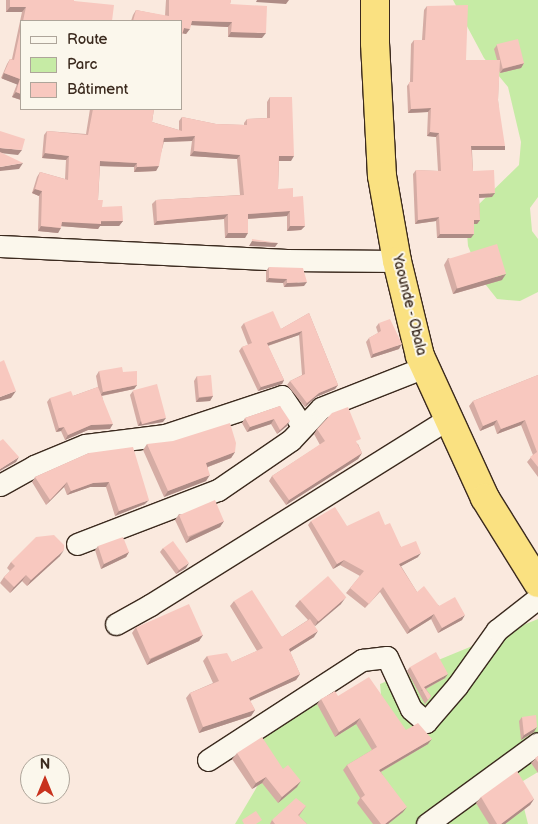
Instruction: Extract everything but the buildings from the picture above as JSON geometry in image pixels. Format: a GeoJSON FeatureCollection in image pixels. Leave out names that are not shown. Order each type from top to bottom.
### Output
{"type":"FeatureCollection","features":[{"type":"Feature","properties":{"kind":"highway","name":"Yaounde - Obala"},"geometry":{"type":"LineString","coordinates":[[375,0],[374,43],[382,176],[397,261],[425,367],[485,498],[538,583]]}},
{"type":"Feature","properties":{"kind":"street"},"geometry":{"type":"LineString","coordinates":[[0,246],[287,260],[397,261]]}},
{"type":"Feature","properties":{"kind":"street"},"geometry":{"type":"LineString","coordinates":[[77,544],[218,490],[291,440],[320,408],[425,367]]}},
{"type":"Feature","properties":{"kind":"street"},"geometry":{"type":"LineString","coordinates":[[0,485],[34,466],[85,445],[165,435],[282,396],[303,427]]}},
{"type":"Feature","properties":{"kind":"street"},"geometry":{"type":"LineString","coordinates":[[116,624],[449,418]]}},
{"type":"Feature","properties":{"kind":"street"},"geometry":{"type":"LineString","coordinates":[[208,760],[362,660],[387,657],[411,709],[426,722],[457,686],[497,630],[538,598]]}},
{"type":"Feature","properties":{"kind":"street"},"geometry":{"type":"LineString","coordinates":[[426,824],[538,743]]}},
{"type":"Feature","properties":{"kind":"green space"},"geometry":{"type":"Polygon","coordinates":[[[453,0],[538,0],[538,197],[530,208],[532,231],[538,239],[538,292],[520,301],[497,299],[482,280],[468,246],[467,233],[473,210],[519,165],[521,142],[508,87],[484,58],[453,0]]]}},
{"type":"Feature","properties":{"kind":"green space"},"geometry":{"type":"Polygon","coordinates":[[[538,619],[538,772],[518,784],[528,824],[235,824],[258,785],[257,715],[321,675],[330,695],[383,717],[380,684],[538,619]]]}}]}
